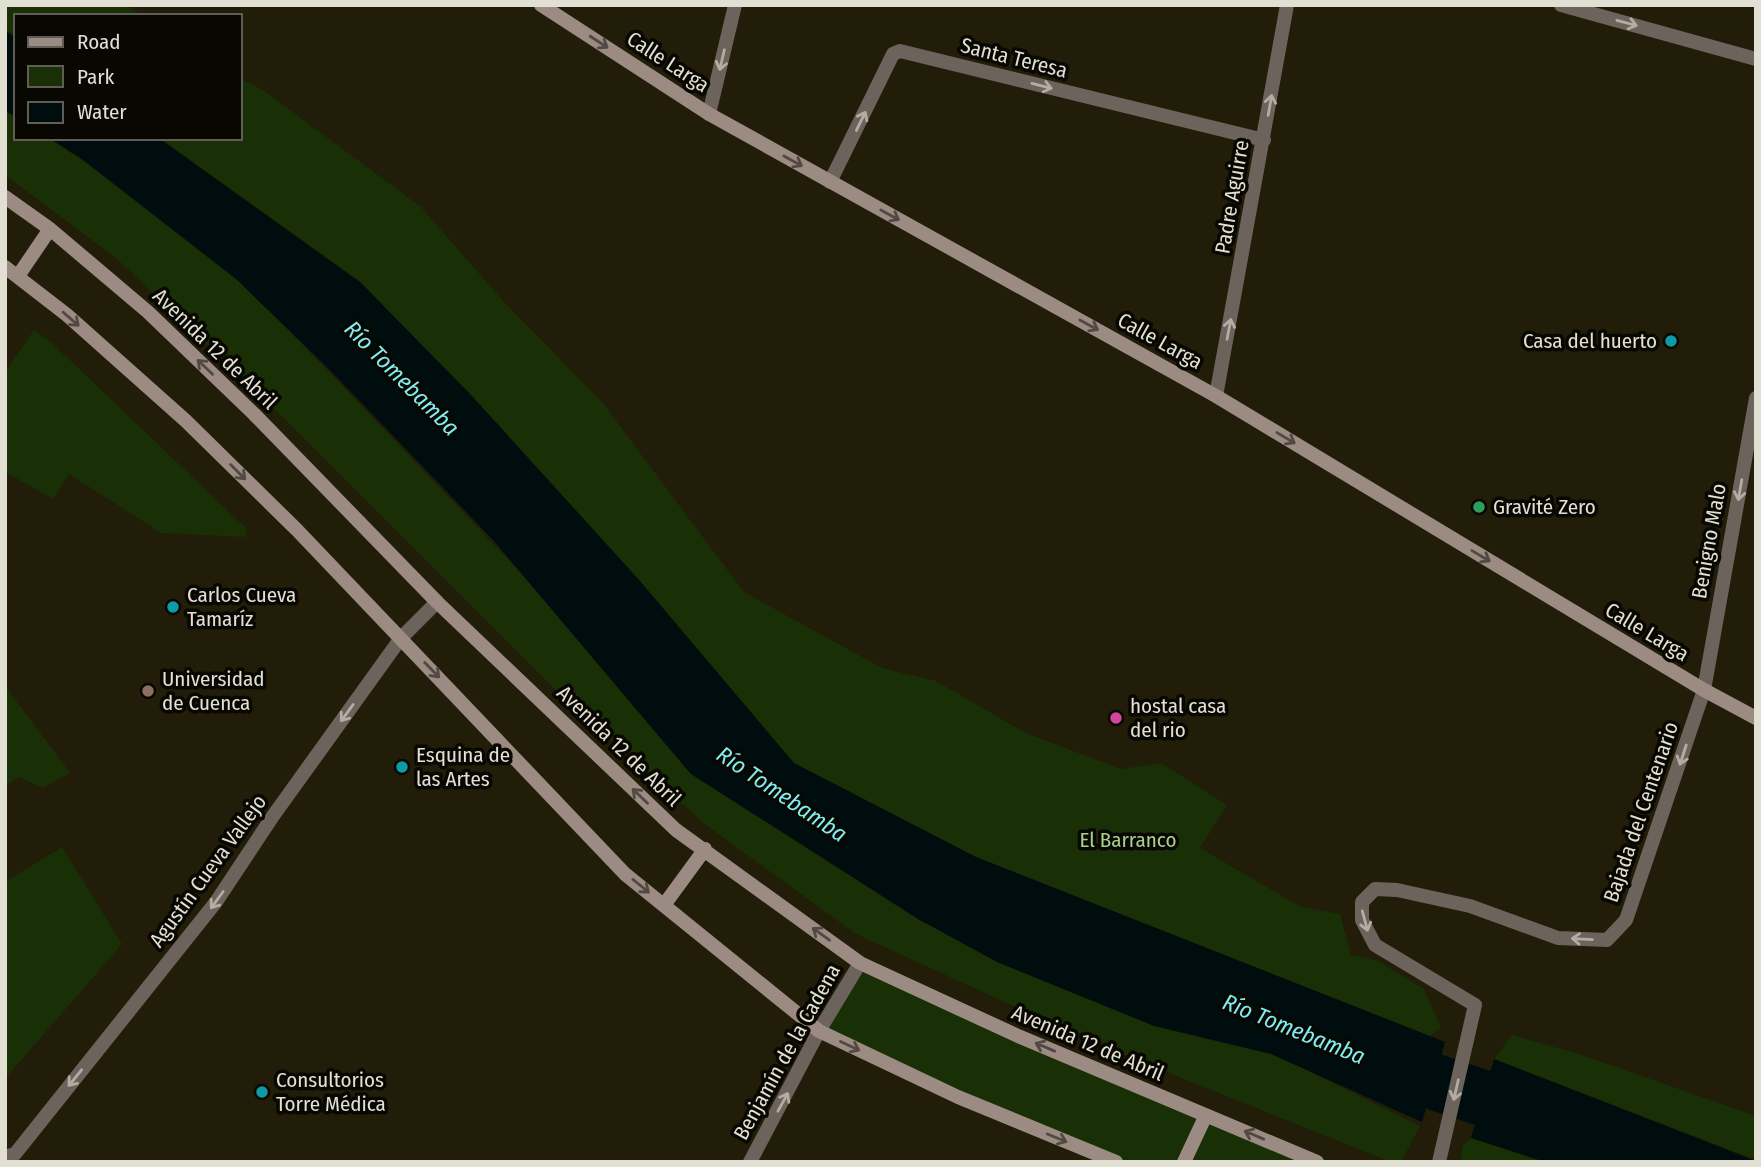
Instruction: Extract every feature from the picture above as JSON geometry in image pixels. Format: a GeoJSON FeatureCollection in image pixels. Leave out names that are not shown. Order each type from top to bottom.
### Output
{"type":"FeatureCollection","features":[{"type":"Feature","properties":{"kind":"main road","name":"Calle Larga"},"geometry":{"type":"LineString","coordinates":[[541,5],[709,114],[1216,396],[1704,690],[1756,718]]}},
{"type":"Feature","properties":{"kind":"main road","name":"Avenida 12 de Abril"},"geometry":{"type":"LineString","coordinates":[[5,197],[50,229],[148,312],[226,386],[437,602],[676,830],[860,963],[1018,1036],[1317,1162]]}},
{"type":"Feature","properties":{"kind":"main road"},"geometry":{"type":"LineString","coordinates":[[18,276],[50,229]]}},
{"type":"Feature","properties":{"kind":"main road"},"geometry":{"type":"LineString","coordinates":[[5,267],[186,421],[401,638],[625,874],[819,1031],[958,1097],[1116,1162]]}},
{"type":"Feature","properties":{"kind":"main road"},"geometry":{"type":"LineString","coordinates":[[664,905],[705,849]]}},
{"type":"Feature","properties":{"kind":"main road"},"geometry":{"type":"LineString","coordinates":[[1184,1162],[1206,1115]]}},
{"type":"Feature","properties":{"kind":"street"},"geometry":{"type":"LineString","coordinates":[[709,114],[735,5]]}},
{"type":"Feature","properties":{"kind":"street","name":"Padre Aguirre"},"geometry":{"type":"LineString","coordinates":[[1216,396],[1287,5]]}},
{"type":"Feature","properties":{"kind":"street"},"geometry":{"type":"LineString","coordinates":[[1561,5],[1756,59]]}},
{"type":"Feature","properties":{"kind":"street","name":"Santa Teresa"},"geometry":{"type":"LineString","coordinates":[[830,182],[893,54],[900,51],[1264,140]]}},
{"type":"Feature","properties":{"kind":"street","name":"Benigno Malo"},"geometry":{"type":"LineString","coordinates":[[1704,690],[1756,398]]}},
{"type":"Feature","properties":{"kind":"street","name":"Agustín Cueva Vallejo"},"geometry":{"type":"LineString","coordinates":[[15,1158],[216,902],[273,816],[401,638],[437,602]]}},
{"type":"Feature","properties":{"kind":"street","name":"Bajada del Centenario"},"geometry":{"type":"LineString","coordinates":[[1439,1162],[1475,1005],[1375,944],[1362,920],[1362,902],[1375,889],[1397,890],[1470,906],[1558,938],[1607,940],[1626,920],[1638,890],[1704,690]]}},
{"type":"Feature","properties":{"kind":"street","name":"Benjamín de la Cadena"},"geometry":{"type":"LineString","coordinates":[[750,1162],[819,1031],[860,963]]}},
{"type":"Feature","properties":{"kind":"green space"},"geometry":{"type":"Polygon","coordinates":[[[5,5],[127,5],[139,14],[14,14],[14,35],[5,29],[5,5]]]}},
{"type":"Feature","properties":{"kind":"green space","name":"El Barranco"},"geometry":{"type":"Polygon","coordinates":[[[242,79],[266,92],[421,207],[505,303],[602,402],[744,592],[882,668],[936,681],[1026,733],[1121,769],[1161,763],[1227,805],[1200,848],[1301,907],[1340,914],[1351,955],[1376,960],[1424,989],[1441,1027],[1430,1036],[973,856],[791,763],[629,569],[361,282],[162,140],[242,140],[242,79]]]}},
{"type":"Feature","properties":{"kind":"green space"},"geometry":{"type":"Polygon","coordinates":[[[5,110],[14,116],[14,140],[52,140],[238,277],[523,575],[689,772],[921,921],[1155,1025],[1274,1054],[1420,1126],[1401,1162],[1391,1162],[1092,1042],[856,934],[706,825],[569,703],[298,432],[117,259],[5,175],[5,110]]]}},
{"type":"Feature","properties":{"kind":"green space"},"geometry":{"type":"Polygon","coordinates":[[[34,330],[52,343],[247,529],[245,537],[161,533],[69,474],[53,499],[5,472],[5,372],[34,330]]]}},
{"type":"Feature","properties":{"kind":"green space"},"geometry":{"type":"Polygon","coordinates":[[[5,686],[70,773],[43,788],[19,777],[5,786],[5,686]]]}},
{"type":"Feature","properties":{"kind":"green space"},"geometry":{"type":"Polygon","coordinates":[[[62,847],[122,944],[5,1079],[5,882],[62,847]]]}},
{"type":"Feature","properties":{"kind":"green space"},"geometry":{"type":"Polygon","coordinates":[[[860,963],[1317,1162],[1116,1162],[819,1031],[860,963]]]}},
{"type":"Feature","properties":{"kind":"green space"},"geometry":{"type":"Polygon","coordinates":[[[1512,1035],[1579,1054],[1756,1116],[1756,1160],[1494,1059],[1512,1035]]]}},
{"type":"Feature","properties":{"kind":"green space"},"geometry":{"type":"Polygon","coordinates":[[[1471,1138],[1545,1162],[1460,1162],[1463,1145],[1471,1138]]]}},
{"type":"Feature","properties":{"kind":"water"},"geometry":{"type":"Polygon","coordinates":[[[5,31],[14,37],[14,116],[5,111],[5,31]]]}},
{"type":"Feature","properties":{"kind":"water"},"geometry":{"type":"Polygon","coordinates":[[[52,140],[162,140],[361,283],[472,396],[640,581],[794,763],[976,857],[1445,1042],[1422,1122],[1271,1054],[1154,1026],[997,962],[918,919],[691,774],[493,540],[327,367],[236,279],[83,160],[52,140]]]}},
{"type":"Feature","properties":{"kind":"water"},"geometry":{"type":"Polygon","coordinates":[[[1494,1059],[1756,1162],[1545,1162],[1471,1138],[1494,1059]]]}},
{"type":"Feature","properties":{"kind":"waterway","name":"Río Tomebamba"},"geometry":{"type":"LineString","coordinates":[[1361,1057],[1545,1119],[1659,1162]]}},
{"type":"Feature","properties":{"kind":"place","name":"Casa del huerto"},"geometry":{"type":"Point","coordinates":[1671,341]}},
{"type":"Feature","properties":{"kind":"place","name":"Gravité Zero"},"geometry":{"type":"Point","coordinates":[1479,507]}},
{"type":"Feature","properties":{"kind":"place","name":"Carlos Cueva Tamaríz"},"geometry":{"type":"Point","coordinates":[173,607]}},
{"type":"Feature","properties":{"kind":"place","name":"Universidad de Cuenca"},"geometry":{"type":"Point","coordinates":[148,691]}},
{"type":"Feature","properties":{"kind":"place","name":"hostal casa del rio"},"geometry":{"type":"Point","coordinates":[1116,718]}},
{"type":"Feature","properties":{"kind":"place","name":"Esquina de las Artes"},"geometry":{"type":"Point","coordinates":[402,767]}},
{"type":"Feature","properties":{"kind":"place","name":"Consultorios Torre Médica"},"geometry":{"type":"Point","coordinates":[262,1092]}}]}
